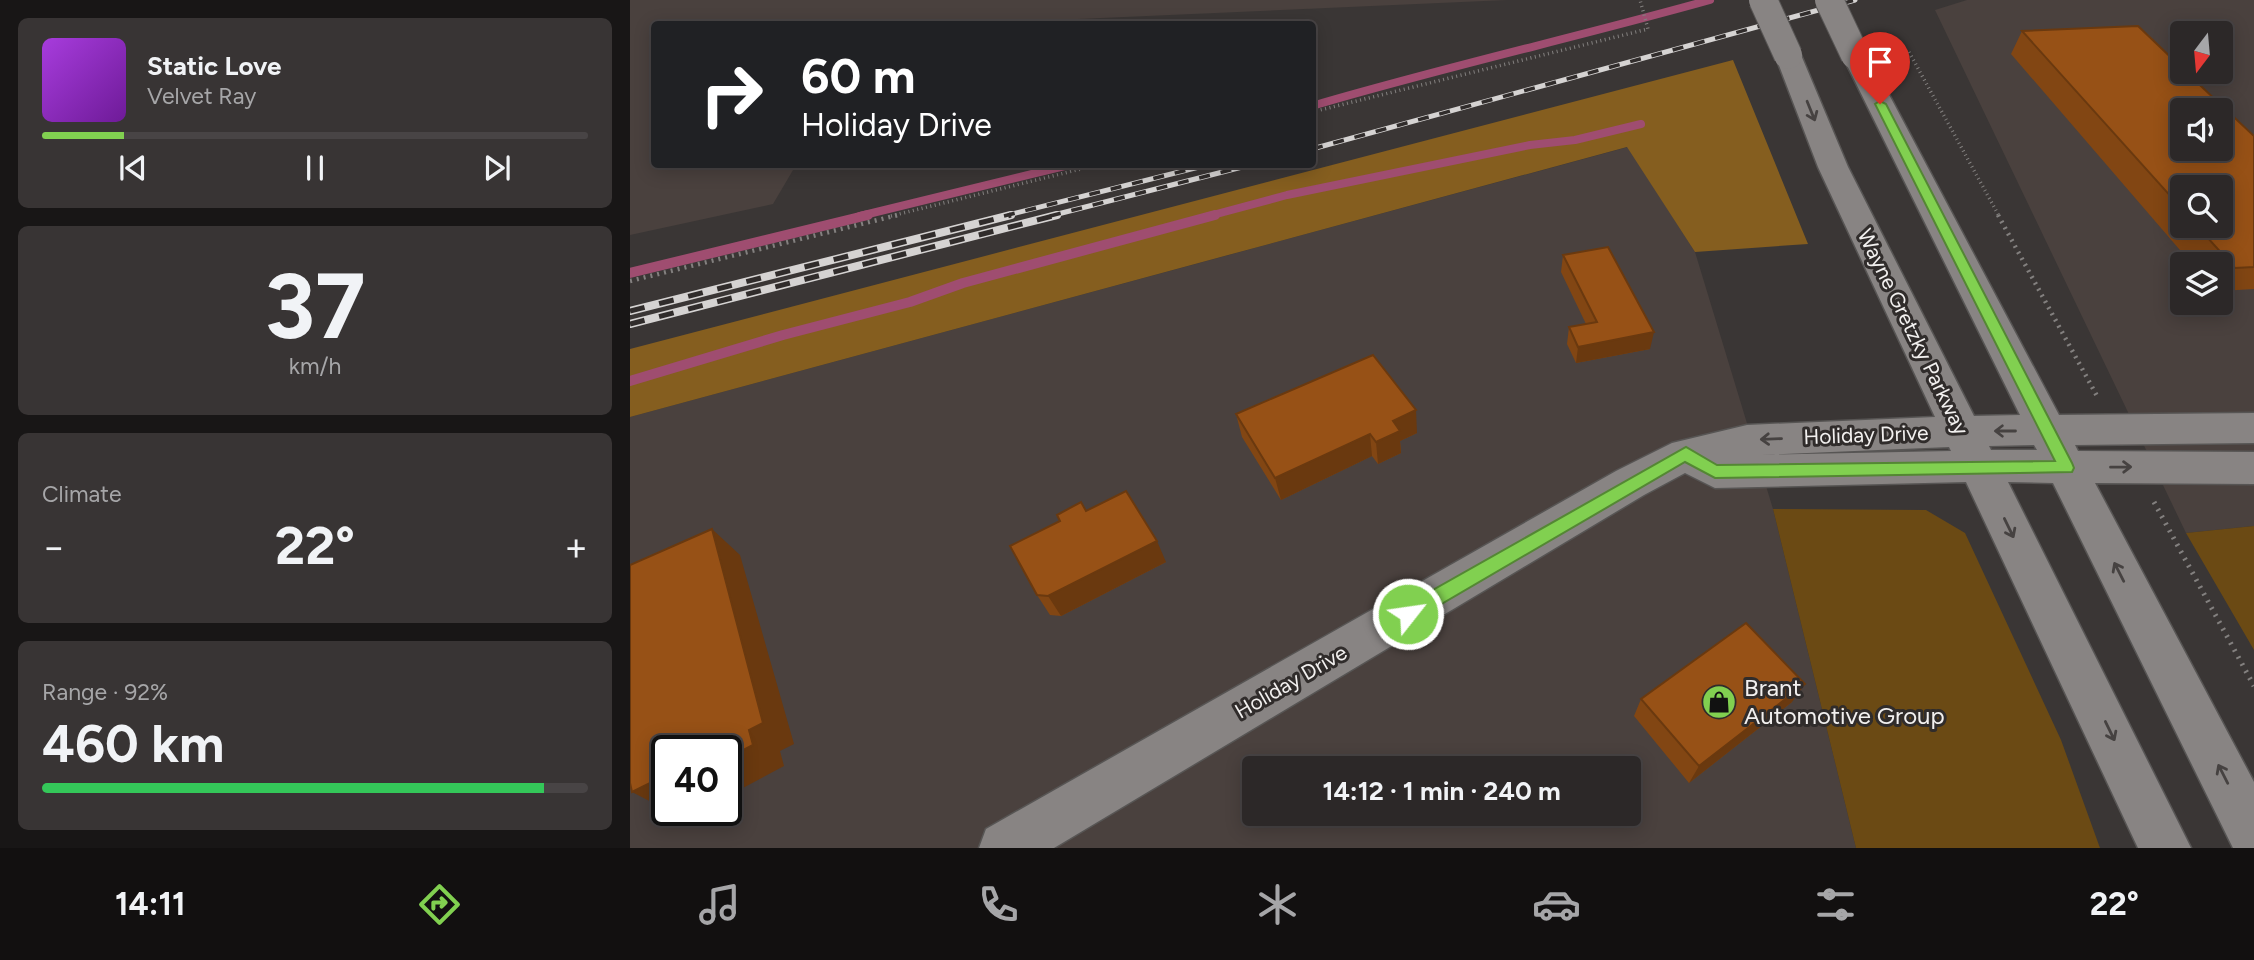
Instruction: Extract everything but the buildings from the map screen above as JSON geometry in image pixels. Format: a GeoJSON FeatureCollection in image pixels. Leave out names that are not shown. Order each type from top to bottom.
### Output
{"type":"FeatureCollection","features":[{"type":"Feature","properties":{"kind":"main road","name":"Wayne Gretzky Parkway"},"geometry":{"type":"LineString","coordinates":[[1763,0],[1833,167],[2165,848]]}},
{"type":"Feature","properties":{"kind":"main road"},"geometry":{"type":"LineString","coordinates":[[1829,0],[2254,835]]}},
{"type":"Feature","properties":{"kind":"main road"},"geometry":{"type":"LineString","coordinates":[[2057,449],[2116,430],[2254,428]]}},
{"type":"Feature","properties":{"kind":"main road","name":"Holiday Drive"},"geometry":{"type":"LineString","coordinates":[[1005,848],[1630,483],[1686,454],[1715,471],[1970,449],[2057,449]]}},
{"type":"Feature","properties":{"kind":"main road"},"geometry":{"type":"LineString","coordinates":[[2057,449],[2136,467],[2254,468]]}},
{"type":"Feature","properties":{"kind":"path"},"geometry":{"type":"LineString","coordinates":[[1316,111],[1648,29],[1640,0]]}},
{"type":"Feature","properties":{"kind":"path"},"geometry":{"type":"LineString","coordinates":[[1909,52],[2116,430]]}},
{"type":"Feature","properties":{"kind":"path"},"geometry":{"type":"LineString","coordinates":[[630,281],[1085,168]]}},
{"type":"Feature","properties":{"kind":"path"},"geometry":{"type":"LineString","coordinates":[[2136,467],[2254,686]]}},
{"type":"Feature","properties":{"kind":"shaded area"},"geometry":{"type":"Polygon","coordinates":[[[630,0],[1507,0],[1033,21],[651,21],[651,168],[794,168],[773,204],[630,235],[630,0]]]}},
{"type":"Feature","properties":{"kind":"shaded area"},"geometry":{"type":"Polygon","coordinates":[[[1967,0],[2254,0],[2254,526],[2186,533],[1935,10],[1967,0]]]}},
{"type":"Feature","properties":{"kind":"shaded area"},"geometry":{"type":"Polygon","coordinates":[[[1733,60],[1808,244],[1695,252],[1627,147],[630,417],[630,349],[1733,60]]]}},
{"type":"Feature","properties":{"kind":"shaded area"},"geometry":{"type":"Polygon","coordinates":[[[1628,147],[1695,252],[1773,509],[1856,848],[630,848],[630,417],[1628,147]]]}},
{"type":"Feature","properties":{"kind":"shaded area"},"geometry":{"type":"Polygon","coordinates":[[[1773,509],[1926,510],[1965,533],[2061,740],[2100,848],[1856,848],[1773,509]]]}},
{"type":"Feature","properties":{"kind":"shaded area"},"geometry":{"type":"Polygon","coordinates":[[[2254,526],[2254,650],[2186,533],[2254,526]]]}},
{"type":"Feature","properties":{"kind":"waterway"},"geometry":{"type":"LineString","coordinates":[[1316,105],[1710,0]]}},
{"type":"Feature","properties":{"kind":"waterway"},"geometry":{"type":"LineString","coordinates":[[1209,216],[1287,195],[1530,145],[1575,140],[1641,124]]}},
{"type":"Feature","properties":{"kind":"waterway"},"geometry":{"type":"LineString","coordinates":[[860,216],[1057,168]]}},
{"type":"Feature","properties":{"kind":"waterway"},"geometry":{"type":"LineString","coordinates":[[630,273],[868,215]]}},
{"type":"Feature","properties":{"kind":"waterway"},"geometry":{"type":"LineString","coordinates":[[630,381],[783,335],[910,302],[963,283],[1215,215]]}},
{"type":"Feature","properties":{"kind":"railway"},"geometry":{"type":"LineString","coordinates":[[1316,148],[1855,0]]}},
{"type":"Feature","properties":{"kind":"railway"},"geometry":{"type":"LineString","coordinates":[[1004,216],[1195,168]]}},
{"type":"Feature","properties":{"kind":"railway"},"geometry":{"type":"LineString","coordinates":[[1050,216],[1238,168]]}},
{"type":"Feature","properties":{"kind":"railway"},"geometry":{"type":"LineString","coordinates":[[630,311],[1011,215]]}},
{"type":"Feature","properties":{"kind":"railway"},"geometry":{"type":"LineString","coordinates":[[630,324],[1057,215]]}},
{"type":"Feature","properties":{"kind":"place","name":"Brant Automotive Group"},"geometry":{"type":"Point","coordinates":[1719,702]}},
{"type":"Feature","properties":{"kind":"route"},"geometry":{"type":"LineString","coordinates":[[1408,614],[1630,483],[1686,454],[1715,471],[1979,466],[2066,468],[1880,104]]}}]}
